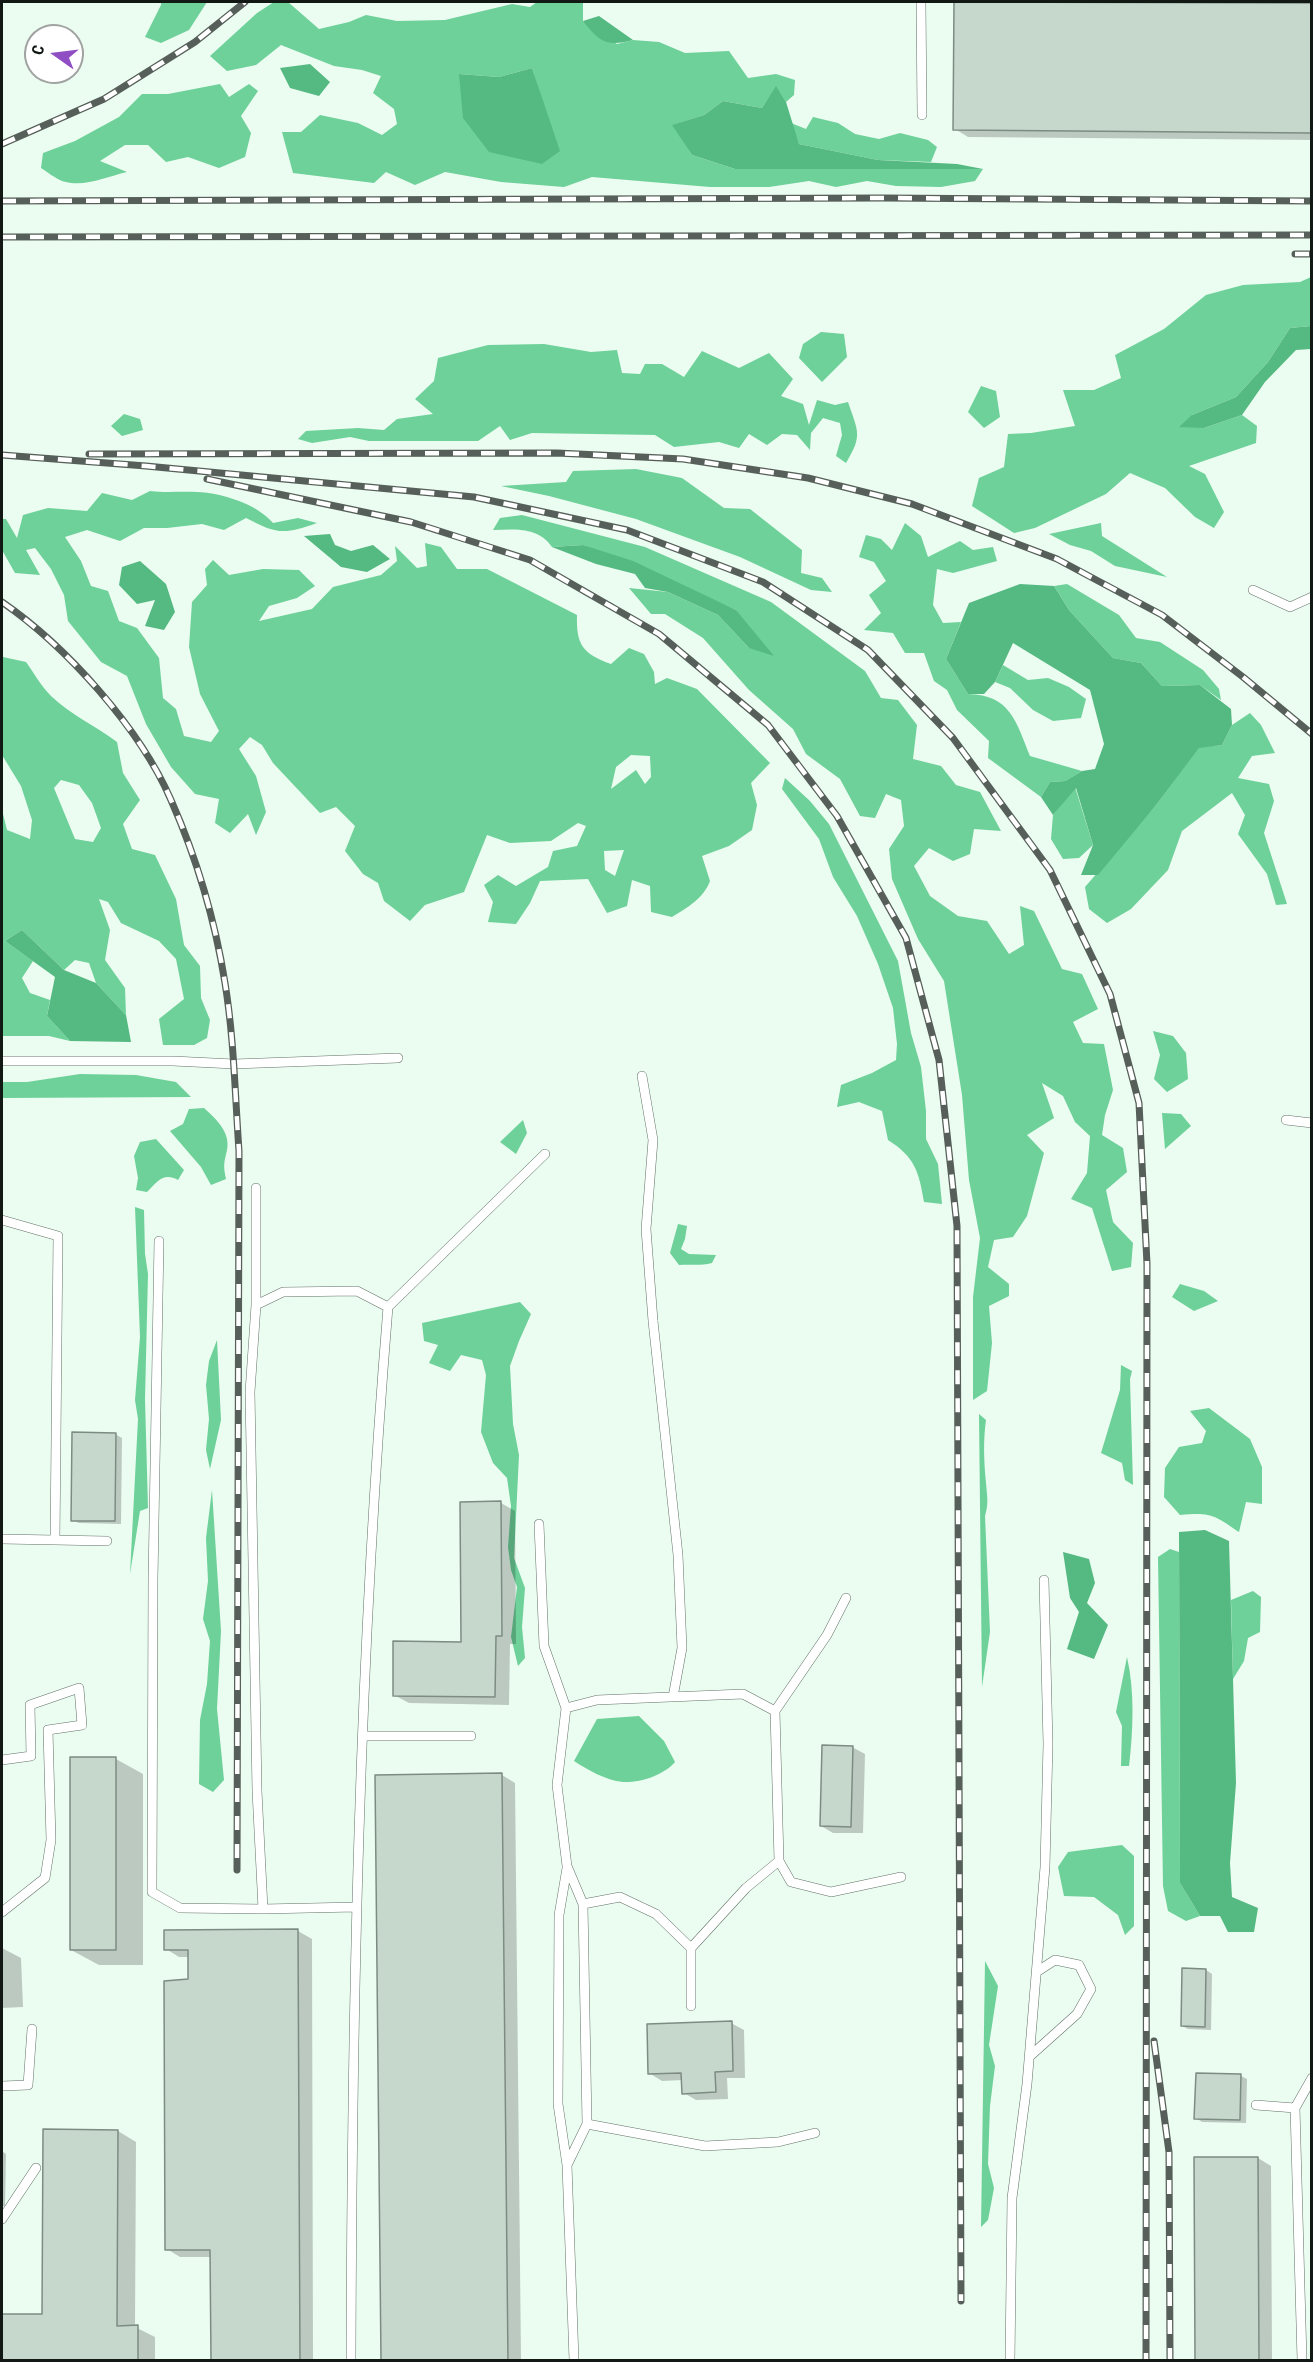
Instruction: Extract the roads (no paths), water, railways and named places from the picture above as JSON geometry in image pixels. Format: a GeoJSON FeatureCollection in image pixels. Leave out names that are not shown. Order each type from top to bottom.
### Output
{"type":"FeatureCollection","features":[{"type":"Feature","properties":{"kind":"lane"},"geometry":{"type":"LineString","coordinates":[[921,2],[922,115]]}},
{"type":"Feature","properties":{"kind":"lane"},"geometry":{"type":"LineString","coordinates":[[1253,590],[1290,607],[1311,597]]}},
{"type":"Feature","properties":{"kind":"lane"},"geometry":{"type":"LineString","coordinates":[[2,1061],[173,1061],[234,1064],[398,1058]]}},
{"type":"Feature","properties":{"kind":"lane"},"geometry":{"type":"LineString","coordinates":[[642,1076],[653,1140],[646,1229],[653,1321],[678,1555],[682,1648],[674,1697]]}},
{"type":"Feature","properties":{"kind":"lane"},"geometry":{"type":"LineString","coordinates":[[1286,1120],[1311,1123]]}},
{"type":"Feature","properties":{"kind":"lane"},"geometry":{"type":"LineString","coordinates":[[351,2361],[356,1907],[377,1437],[388,1307],[544,1154]]}},
{"type":"Feature","properties":{"kind":"lane"},"geometry":{"type":"LineString","coordinates":[[256,1188],[256,1305],[250,1392],[257,1791],[263,1910]]}},
{"type":"Feature","properties":{"kind":"lane"},"geometry":{"type":"LineString","coordinates":[[2,1220],[58,1236],[55,1540]]}},
{"type":"Feature","properties":{"kind":"lane"},"geometry":{"type":"LineString","coordinates":[[159,1241],[153,1579],[152,1892],[180,1908],[263,1910],[356,1907]]}},
{"type":"Feature","properties":{"kind":"lane"},"geometry":{"type":"LineString","coordinates":[[256,1305],[283,1292],[357,1291],[388,1307]]}},
{"type":"Feature","properties":{"kind":"lane"},"geometry":{"type":"LineString","coordinates":[[539,1524],[544,1646],[566,1708],[557,1785],[567,1866],[560,1915],[558,2092],[567,2165],[574,2361]]}},
{"type":"Feature","properties":{"kind":"lane"},"geometry":{"type":"LineString","coordinates":[[2,1539],[107,1541]]}},
{"type":"Feature","properties":{"kind":"lane"},"geometry":{"type":"LineString","coordinates":[[1010,2361],[1012,2198],[1038,1971],[1045,1867],[1048,1744],[1044,1580]]}},
{"type":"Feature","properties":{"kind":"lane"},"geometry":{"type":"LineString","coordinates":[[846,1598],[827,1635],[775,1711],[779,1861],[791,1882],[831,1892],[901,1877]]}},
{"type":"Feature","properties":{"kind":"lane"},"geometry":{"type":"LineString","coordinates":[[2,1760],[31,1756],[30,1705],[79,1688],[82,1725],[48,1730],[51,1840],[45,1878],[2,1912]]}},
{"type":"Feature","properties":{"kind":"lane"},"geometry":{"type":"LineString","coordinates":[[566,1708],[597,1700],[743,1694],[775,1711]]}},
{"type":"Feature","properties":{"kind":"lane"},"geometry":{"type":"LineString","coordinates":[[363,1736],[471,1736]]}},
{"type":"Feature","properties":{"kind":"lane"},"geometry":{"type":"LineString","coordinates":[[691,2006],[691,1948],[746,1888],[779,1861]]}},
{"type":"Feature","properties":{"kind":"lane"},"geometry":{"type":"LineString","coordinates":[[567,1866],[583,1904],[587,2124],[567,2165]]}},
{"type":"Feature","properties":{"kind":"lane"},"geometry":{"type":"LineString","coordinates":[[583,1904],[620,1897],[656,1914],[691,1948]]}},
{"type":"Feature","properties":{"kind":"lane"},"geometry":{"type":"LineString","coordinates":[[1029,2057],[1077,2014],[1091,1989],[1079,1965],[1055,1960],[1038,1971]]}},
{"type":"Feature","properties":{"kind":"lane"},"geometry":{"type":"LineString","coordinates":[[2,2086],[28,2085],[32,2029]]}},
{"type":"Feature","properties":{"kind":"lane"},"geometry":{"type":"LineString","coordinates":[[1302,2361],[1295,2108],[1311,2078]]}},
{"type":"Feature","properties":{"kind":"lane"},"geometry":{"type":"LineString","coordinates":[[1256,2105],[1295,2108]]}},
{"type":"Feature","properties":{"kind":"lane"},"geometry":{"type":"LineString","coordinates":[[587,2124],[705,2146],[778,2142],[815,2133]]}},
{"type":"Feature","properties":{"kind":"lane"},"geometry":{"type":"LineString","coordinates":[[2,2219],[36,2168]]}},
{"type":"Feature","properties":{"kind":"railway"},"geometry":{"type":"LineString","coordinates":[[2,144],[104,99],[195,42],[245,2]]}},
{"type":"Feature","properties":{"kind":"railway"},"geometry":{"type":"LineString","coordinates":[[2,201],[883,198],[1312,201]]}},
{"type":"Feature","properties":{"kind":"railway"},"geometry":{"type":"LineString","coordinates":[[2,237],[1312,235]]}},
{"type":"Feature","properties":{"kind":"railway"},"geometry":{"type":"LineString","coordinates":[[1295,254],[1312,254]]}},
{"type":"Feature","properties":{"kind":"railway"},"geometry":{"type":"LineString","coordinates":[[89,454],[557,453],[683,459],[808,478],[912,504],[1057,559],[1162,615],[1312,734]]}},
{"type":"Feature","properties":{"kind":"railway"},"geometry":{"type":"LineString","coordinates":[[2,455],[146,466],[474,497],[627,530],[763,582],[868,650],[953,738],[1050,870],[1110,994],[1139,1103],[1147,1264],[1146,2360]]}},
{"type":"Feature","properties":{"kind":"railway"},"geometry":{"type":"LineString","coordinates":[[207,479],[411,522],[530,560],[659,634],[768,725],[837,816],[906,938],[939,1060],[957,1226],[961,2301]]}},
{"type":"Feature","properties":{"kind":"railway"},"geometry":{"type":"LineString","coordinates":[[2,602],[51,641],[75,665],[99,690],[141,745],[171,800],[189,845],[204,890],[221,959],[234,1067],[239,1151],[237,1870]]}},
{"type":"Feature","properties":{"kind":"railway"},"geometry":{"type":"LineString","coordinates":[[1154,2041],[1169,2152],[1170,2360]]}}]}
